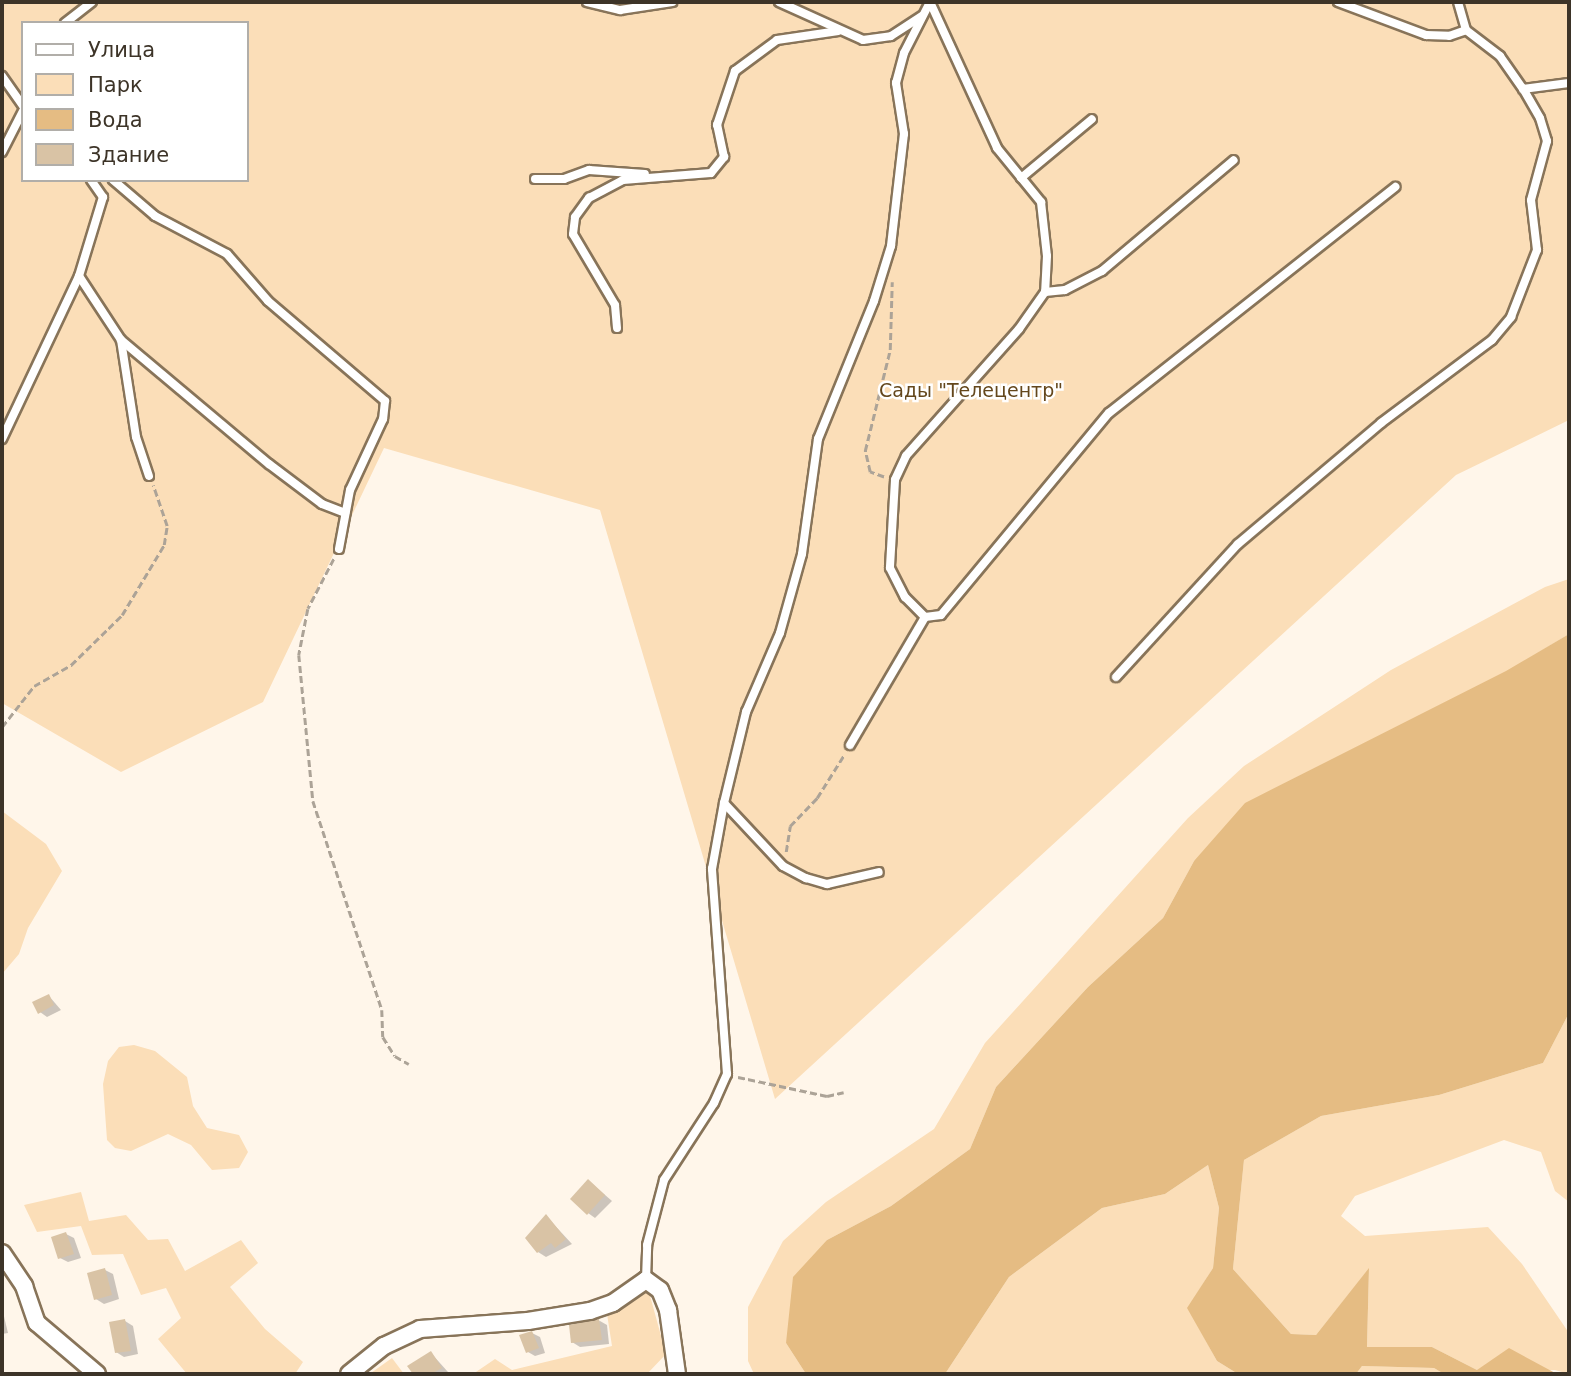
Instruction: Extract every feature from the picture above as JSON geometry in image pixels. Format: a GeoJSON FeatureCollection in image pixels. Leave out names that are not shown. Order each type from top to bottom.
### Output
{"type":"FeatureCollection","features":[{"type":"Feature","properties":{"kind":"street"},"geometry":{"type":"LineString","coordinates":[[2,1253],[23,1286],[37,1323],[97,1374]]}},
{"type":"Feature","properties":{"kind":"street"},"geometry":{"type":"LineString","coordinates":[[349,1374],[384,1346],[420,1329],[590,1311],[613,1303],[646,1280],[660,1290],[668,1310],[677,1374]]}},
{"type":"Feature","properties":{"kind":"lane"},"geometry":{"type":"LineString","coordinates":[[68,21],[92,2]]}},
{"type":"Feature","properties":{"kind":"lane"},"geometry":{"type":"LineString","coordinates":[[587,2],[620,10],[672,2]]}},
{"type":"Feature","properties":{"kind":"lane"},"geometry":{"type":"LineString","coordinates":[[779,2],[838,31],[863,40],[891,36],[925,14]]}},
{"type":"Feature","properties":{"kind":"lane"},"geometry":{"type":"LineString","coordinates":[[646,1280],[647,1245],[664,1180],[714,1103],[727,1074],[712,869],[724,803],[746,712],[780,633],[802,554],[818,439],[874,301],[891,246],[904,134],[896,83],[904,53],[930,2]]}},
{"type":"Feature","properties":{"kind":"lane"},"geometry":{"type":"LineString","coordinates":[[925,617],[905,597],[890,568],[895,480],[906,456],[1045,292],[1041,202],[997,148],[930,2]]}},
{"type":"Feature","properties":{"kind":"lane"},"geometry":{"type":"LineString","coordinates":[[1338,2],[1426,35],[1450,36],[1466,30]]}},
{"type":"Feature","properties":{"kind":"lane"},"geometry":{"type":"LineString","coordinates":[[1116,677],[1238,544],[1381,423],[1492,340],[1511,317],[1536,250],[1531,200],[1546,141],[1541,118],[1523,89],[1500,56],[1466,30],[1458,2]]}},
{"type":"Feature","properties":{"kind":"lane"},"geometry":{"type":"LineString","coordinates":[[617,328],[615,305],[573,234],[575,217],[589,198],[623,180],[650,175],[711,173],[724,156],[717,125],[735,71],[777,40],[838,31]]}},
{"type":"Feature","properties":{"kind":"lane"},"geometry":{"type":"LineString","coordinates":[[2,76],[21,105]]}},
{"type":"Feature","properties":{"kind":"lane"},"geometry":{"type":"LineString","coordinates":[[1523,89],[1569,83]]}},
{"type":"Feature","properties":{"kind":"lane"},"geometry":{"type":"LineString","coordinates":[[2,152],[21,112]]}},
{"type":"Feature","properties":{"kind":"lane"},"geometry":{"type":"LineString","coordinates":[[1021,178],[1092,119]]}},
{"type":"Feature","properties":{"kind":"lane"},"geometry":{"type":"LineString","coordinates":[[1045,292],[1065,290],[1101,271],[1234,160]]}},
{"type":"Feature","properties":{"kind":"lane"},"geometry":{"type":"LineString","coordinates":[[535,179],[564,179],[589,170],[630,170],[650,175]]}},
{"type":"Feature","properties":{"kind":"lane"},"geometry":{"type":"LineString","coordinates":[[2,439],[79,276],[103,197],[92,182]]}},
{"type":"Feature","properties":{"kind":"lane"},"geometry":{"type":"LineString","coordinates":[[115,182],[155,216],[227,254],[268,301],[385,401],[383,419],[345,513],[339,549]]}},
{"type":"Feature","properties":{"kind":"lane"},"geometry":{"type":"LineString","coordinates":[[925,617],[941,615],[1118,405],[1225,325],[1395,187]]}},
{"type":"Feature","properties":{"kind":"lane"},"geometry":{"type":"LineString","coordinates":[[79,276],[121,340],[269,464],[322,504],[345,513]]}},
{"type":"Feature","properties":{"kind":"lane"},"geometry":{"type":"LineString","coordinates":[[121,340],[136,438],[149,476]]}},
{"type":"Feature","properties":{"kind":"lane"},"geometry":{"type":"LineString","coordinates":[[850,745],[925,617]]}},
{"type":"Feature","properties":{"kind":"lane"},"geometry":{"type":"LineString","coordinates":[[724,803],[783,866],[827,884],[879,872]]}},
{"type":"Feature","properties":{"kind":"path"},"geometry":{"type":"LineString","coordinates":[[894,270],[890,350],[865,464],[870,472],[895,480]]}},
{"type":"Feature","properties":{"kind":"path"},"geometry":{"type":"LineString","coordinates":[[2,727],[34,686],[71,665],[122,615],[164,545],[167,526],[149,476]]}},
{"type":"Feature","properties":{"kind":"path"},"geometry":{"type":"LineString","coordinates":[[339,549],[308,609],[299,655],[313,801],[382,1010],[383,1037],[395,1056],[409,1064]]}},
{"type":"Feature","properties":{"kind":"path"},"geometry":{"type":"LineString","coordinates":[[783,866],[790,826],[817,798],[850,745]]}},
{"type":"Feature","properties":{"kind":"path"},"geometry":{"type":"LineString","coordinates":[[727,1074],[827,1096],[844,1092]]}},
{"type":"Feature","properties":{"kind":"green space","name":"Сады \"Телецентр\""},"geometry":{"type":"Polygon","coordinates":[[[2,2],[1569,2],[1569,420],[1456,475],[775,1099],[600,510],[384,448],[263,702],[121,772],[2,703],[2,2]]]}},
{"type":"Feature","properties":{"kind":"green space"},"geometry":{"type":"Polygon","coordinates":[[[1569,579],[1569,634],[1194,861],[1163,918],[1088,987],[996,1087],[970,1149],[891,1206],[827,1240],[786,1343],[806,1374],[754,1374],[748,1361],[748,1307],[783,1241],[826,1202],[934,1129],[985,1043],[1188,818],[1244,766],[1391,670],[1545,587],[1569,579]]]}},
{"type":"Feature","properties":{"kind":"green space"},"geometry":{"type":"Polygon","coordinates":[[[2,811],[46,844],[62,871],[28,928],[19,954],[2,974],[2,811]]]}},
{"type":"Feature","properties":{"kind":"green space"},"geometry":{"type":"Polygon","coordinates":[[[1569,1013],[1569,1202],[1555,1191],[1541,1152],[1504,1140],[1355,1196],[1341,1216],[1365,1236],[1488,1227],[1522,1264],[1569,1333],[1569,1374],[1555,1370],[1477,1370],[1432,1347],[1367,1347],[1369,1269],[1316,1335],[1291,1334],[1233,1269],[1244,1160],[1321,1116],[1439,1095],[1543,1063],[1569,1013]]]}},
{"type":"Feature","properties":{"kind":"green space"},"geometry":{"type":"Polygon","coordinates":[[[134,1045],[155,1051],[187,1077],[193,1106],[207,1128],[239,1135],[248,1152],[239,1168],[212,1170],[191,1145],[168,1134],[131,1151],[115,1148],[107,1140],[103,1084],[108,1061],[119,1047],[134,1045]]]}},
{"type":"Feature","properties":{"kind":"green space"},"geometry":{"type":"Polygon","coordinates":[[[1208,1165],[1219,1208],[1213,1268],[1188,1308],[1217,1361],[1238,1374],[945,1374],[1009,1277],[1102,1208],[1165,1194],[1208,1165]]]}},
{"type":"Feature","properties":{"kind":"green space"},"geometry":{"type":"Polygon","coordinates":[[[81,1192],[89,1221],[126,1215],[148,1240],[168,1239],[185,1271],[241,1240],[258,1263],[230,1287],[265,1329],[303,1362],[295,1374],[187,1374],[158,1339],[181,1318],[166,1288],[141,1295],[123,1254],[92,1255],[81,1226],[37,1232],[24,1205],[81,1192]]]}},
{"type":"Feature","properties":{"kind":"green space"},"geometry":{"type":"Polygon","coordinates":[[[649,1292],[666,1354],[647,1374],[473,1374],[495,1359],[512,1370],[612,1346],[607,1314],[638,1294],[649,1292]]]}},
{"type":"Feature","properties":{"kind":"green space"},"geometry":{"type":"Polygon","coordinates":[[[392,1358],[404,1374],[371,1373],[392,1358]]]}},
{"type":"Feature","properties":{"kind":"green space"},"geometry":{"type":"Polygon","coordinates":[[[1362,1366],[1434,1368],[1444,1374],[1356,1374],[1362,1366]]]}},
{"type":"Feature","properties":{"kind":"water"},"geometry":{"type":"Polygon","coordinates":[[[1569,634],[1569,1013],[1543,1063],[1439,1095],[1321,1116],[1244,1160],[1233,1269],[1291,1334],[1316,1335],[1369,1268],[1367,1347],[1432,1347],[1477,1370],[1509,1348],[1557,1374],[1444,1374],[1434,1368],[1362,1366],[1356,1374],[1238,1374],[1217,1361],[1187,1308],[1213,1268],[1219,1208],[1208,1165],[1165,1194],[1102,1208],[1009,1277],[945,1374],[806,1374],[786,1343],[793,1277],[827,1240],[891,1206],[970,1149],[996,1087],[1088,987],[1163,918],[1194,861],[1245,803],[1506,671],[1569,634]]]}},
{"type":"Feature","properties":{"kind":"building"},"geometry":{"type":"Polygon","coordinates":[[[49,994],[54,1005],[38,1014],[32,1002],[49,994]]]}},
{"type":"Feature","properties":{"kind":"building"},"geometry":{"type":"Polygon","coordinates":[[[588,1179],[605,1195],[587,1215],[570,1199],[588,1179]]]}},
{"type":"Feature","properties":{"kind":"building"},"geometry":{"type":"Polygon","coordinates":[[[546,1214],[566,1239],[555,1248],[551,1243],[537,1253],[525,1238],[546,1214]]]}},
{"type":"Feature","properties":{"kind":"building"},"geometry":{"type":"Polygon","coordinates":[[[66,1232],[74,1254],[58,1259],[51,1237],[66,1232]]]}},
{"type":"Feature","properties":{"kind":"building"},"geometry":{"type":"Polygon","coordinates":[[[105,1268],[112,1295],[94,1300],[87,1273],[105,1268]]]}},
{"type":"Feature","properties":{"kind":"building"},"geometry":{"type":"Polygon","coordinates":[[[125,1319],[131,1351],[115,1353],[109,1322],[125,1319]]]}},
{"type":"Feature","properties":{"kind":"building"},"geometry":{"type":"Polygon","coordinates":[[[599,1319],[602,1340],[571,1343],[569,1325],[599,1319]]]}},
{"type":"Feature","properties":{"kind":"building"},"geometry":{"type":"Polygon","coordinates":[[[532,1331],[539,1348],[526,1353],[519,1335],[532,1331]]]}},
{"type":"Feature","properties":{"kind":"building"},"geometry":{"type":"Polygon","coordinates":[[[431,1351],[442,1368],[431,1374],[413,1374],[407,1366],[431,1351]]]}}]}
